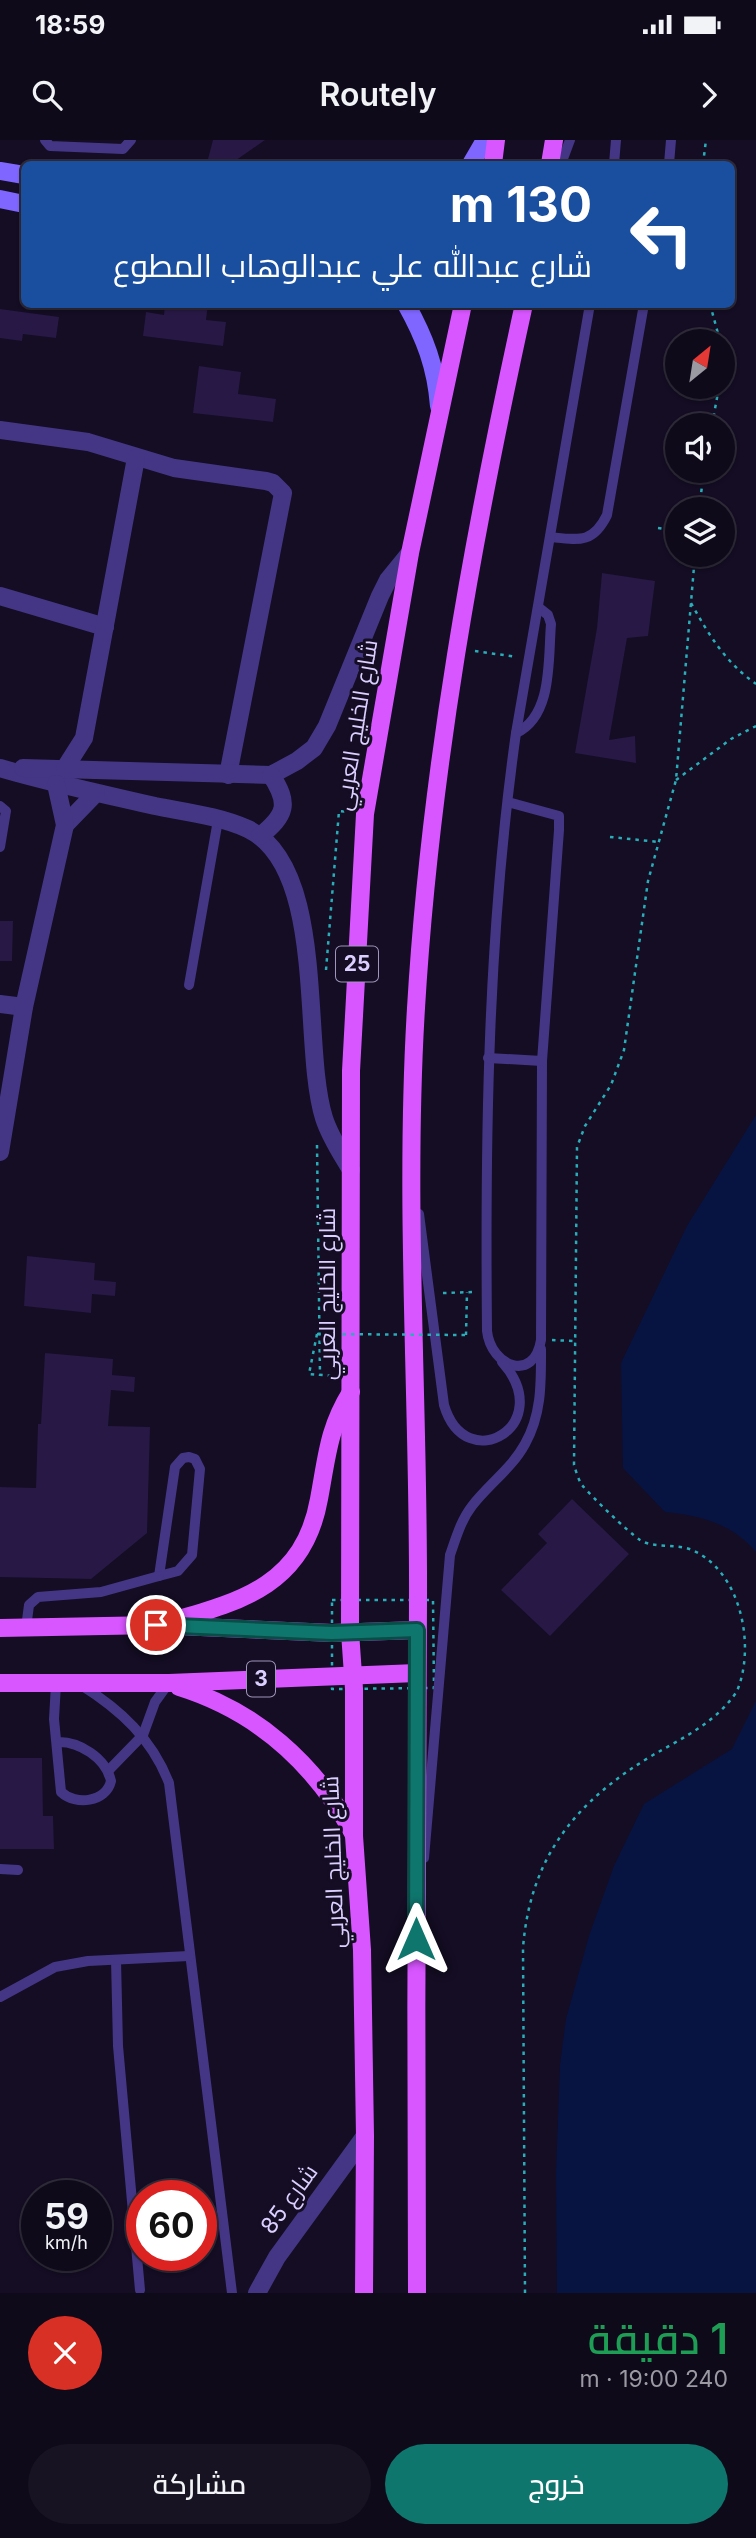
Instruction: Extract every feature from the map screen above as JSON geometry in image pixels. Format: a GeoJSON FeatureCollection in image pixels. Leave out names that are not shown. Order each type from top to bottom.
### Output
{"type":"FeatureCollection","features":[{"type":"Feature","properties":{"kind":"main road"},"geometry":{"type":"LineString","coordinates":[[473,161],[485,140]]}},
{"type":"Feature","properties":{"kind":"main road"},"geometry":{"type":"LineString","coordinates":[[493,161],[496,140]]}},
{"type":"Feature","properties":{"kind":"main road"},"geometry":{"type":"LineString","coordinates":[[550,161],[554,140]]}},
{"type":"Feature","properties":{"kind":"main road"},"geometry":{"type":"LineString","coordinates":[[0,171],[21,174]]}},
{"type":"Feature","properties":{"kind":"main road"},"geometry":{"type":"LineString","coordinates":[[0,199],[21,203]]}},
{"type":"Feature","properties":{"kind":"main road"},"geometry":{"type":"LineString","coordinates":[[408,308],[429,350],[437,383],[439,408]]}},
{"type":"Feature","properties":{"kind":"main road","name":"شارع الخليج العربي"},"geometry":{"type":"LineString","coordinates":[[363,2293],[365,2136],[362,1950],[354,1836],[353,1675],[350,1632],[351,1071],[365,814],[410,553],[462,308]]}},
{"type":"Feature","properties":{"kind":"main road"},"geometry":{"type":"LineString","coordinates":[[417,2293],[417,1630],[410,1152],[416,1007],[435,798],[492,452],[523,308]]}},
{"type":"Feature","properties":{"kind":"main road"},"geometry":{"type":"LineString","coordinates":[[156,1625],[241,1600],[267,1585],[289,1564],[312,1525],[320,1496],[329,1437],[351,1384]]}},
{"type":"Feature","properties":{"kind":"main road","name":"3"},"geometry":{"type":"LineString","coordinates":[[0,1628],[156,1625],[350,1632],[417,1630]]}},
{"type":"Feature","properties":{"kind":"main road","name":"3"},"geometry":{"type":"LineString","coordinates":[[0,1683],[169,1684],[417,1673]]}},
{"type":"Feature","properties":{"kind":"main road"},"geometry":{"type":"LineString","coordinates":[[169,1684],[195,1692],[245,1716],[289,1748],[326,1789],[354,1836]]}},
{"type":"Feature","properties":{"kind":"street"},"geometry":{"type":"LineString","coordinates":[[0,430],[88,442],[173,468],[266,481],[273,483],[283,493],[228,775]]}},
{"type":"Feature","properties":{"kind":"street"},"geometry":{"type":"LineString","coordinates":[[0,1152],[24,1007],[65,825],[61,776],[85,738],[136,458]]}},
{"type":"Feature","properties":{"kind":"street"},"geometry":{"type":"LineString","coordinates":[[0,768],[61,776],[99,770],[271,775],[314,748],[327,726],[380,596],[388,580],[410,553]]}},
{"type":"Feature","properties":{"kind":"street"},"geometry":{"type":"LineString","coordinates":[[0,596],[105,627]]}},
{"type":"Feature","properties":{"kind":"street"},"geometry":{"type":"LineString","coordinates":[[85,738],[99,770]]}},
{"type":"Feature","properties":{"kind":"street"},"geometry":{"type":"LineString","coordinates":[[260,836],[281,817],[284,805],[280,789],[271,775]]}},
{"type":"Feature","properties":{"kind":"street"},"geometry":{"type":"LineString","coordinates":[[61,776],[96,793],[218,820],[260,836],[290,879],[300,910],[314,1018],[318,1088],[324,1118],[351,1170]]}},
{"type":"Feature","properties":{"kind":"street"},"geometry":{"type":"LineString","coordinates":[[65,825],[96,793]]}},
{"type":"Feature","properties":{"kind":"street"},"geometry":{"type":"LineString","coordinates":[[0,1004],[24,1007]]}},
{"type":"Feature","properties":{"kind":"street","name":"شارع 85"},"geometry":{"type":"LineString","coordinates":[[257,2293],[277,2257],[365,2136]]}},
{"type":"Feature","properties":{"kind":"lane"},"geometry":{"type":"LineString","coordinates":[[45,140],[50,146],[123,149],[131,140]]}},
{"type":"Feature","properties":{"kind":"lane"},"geometry":{"type":"LineString","coordinates":[[562,161],[570,140]]}},
{"type":"Feature","properties":{"kind":"lane"},"geometry":{"type":"LineString","coordinates":[[614,161],[616,140]]}},
{"type":"Feature","properties":{"kind":"lane"},"geometry":{"type":"LineString","coordinates":[[668,161],[671,140]]}},
{"type":"Feature","properties":{"kind":"lane"},"geometry":{"type":"LineString","coordinates":[[410,1152],[444,1405],[451,1424],[469,1437],[485,1441],[495,1440],[509,1431],[520,1406],[519,1391],[513,1375],[490,1345],[487,1331],[485,1168],[488,1058],[508,803],[516,733],[589,308]]}},
{"type":"Feature","properties":{"kind":"lane"},"geometry":{"type":"LineString","coordinates":[[550,537],[590,537],[600,528],[607,515],[643,308]]}},
{"type":"Feature","properties":{"kind":"lane"},"geometry":{"type":"LineString","coordinates":[[516,733],[529,727],[544,693],[551,624],[548,615],[538,607]]}},
{"type":"Feature","properties":{"kind":"lane"},"geometry":{"type":"LineString","coordinates":[[416,1939],[433,1773],[450,1555],[471,1507],[514,1461],[530,1433],[541,1391],[542,1061],[559,816],[508,803]]}},
{"type":"Feature","properties":{"kind":"lane"},"geometry":{"type":"LineString","coordinates":[[0,806],[6,811],[0,847]]}},
{"type":"Feature","properties":{"kind":"lane"},"geometry":{"type":"LineString","coordinates":[[189,985],[218,820]]}},
{"type":"Feature","properties":{"kind":"lane"},"geometry":{"type":"LineString","coordinates":[[488,1058],[542,1061]]}},
{"type":"Feature","properties":{"kind":"lane"},"geometry":{"type":"LineString","coordinates":[[499,1359],[513,1366],[524,1365],[536,1356],[541,1340]]}},
{"type":"Feature","properties":{"kind":"lane"},"geometry":{"type":"LineString","coordinates":[[26,1628],[29,1605],[38,1597],[101,1592],[178,1571],[189,1562],[192,1555],[200,1469],[194,1459],[189,1457],[183,1458],[175,1467],[159,1576]]}},
{"type":"Feature","properties":{"kind":"lane"},"geometry":{"type":"LineString","coordinates":[[77,1683],[112,1706],[143,1735],[163,1766],[173,1802],[189,1956],[232,2293]]}},
{"type":"Feature","properties":{"kind":"lane"},"geometry":{"type":"LineString","coordinates":[[56,1684],[54,1719],[60,1788],[68,1798],[101,1797],[110,1786],[108,1771],[83,1746],[72,1742],[57,1742]]}},
{"type":"Feature","properties":{"kind":"lane"},"geometry":{"type":"LineString","coordinates":[[108,1771],[143,1735],[155,1702],[169,1684]]}},
{"type":"Feature","properties":{"kind":"lane"},"geometry":{"type":"LineString","coordinates":[[0,1869],[18,1870]]}},
{"type":"Feature","properties":{"kind":"lane"},"geometry":{"type":"LineString","coordinates":[[0,1997],[55,1967],[88,1961],[189,1956]]}},
{"type":"Feature","properties":{"kind":"lane"},"geometry":{"type":"LineString","coordinates":[[116,1960],[118,2046],[140,2290]]}},
{"type":"Feature","properties":{"kind":"path"},"geometry":{"type":"LineString","coordinates":[[703,161],[706,140]]}},
{"type":"Feature","properties":{"kind":"path"},"geometry":{"type":"LineString","coordinates":[[711,308],[717,329]]}},
{"type":"Feature","properties":{"kind":"path"},"geometry":{"type":"LineString","coordinates":[[657,528],[665,529]]}},
{"type":"Feature","properties":{"kind":"path"},"geometry":{"type":"LineString","coordinates":[[525,2293],[522,1996],[525,1917],[531,1897],[551,1850],[582,1809],[627,1771],[713,1717],[745,1678],[749,1658],[744,1613],[723,1572],[693,1550],[641,1541],[581,1483],[574,1465],[577,1147],[585,1126],[611,1085],[624,1050],[648,881],[676,780],[694,567]]}},
{"type":"Feature","properties":{"kind":"path"},"geometry":{"type":"LineString","coordinates":[[691,603],[715,645],[736,670],[756,684]]}},
{"type":"Feature","properties":{"kind":"path"},"geometry":{"type":"LineString","coordinates":[[458,648],[529,658]]}},
{"type":"Feature","properties":{"kind":"path"},"geometry":{"type":"LineString","coordinates":[[676,780],[731,739],[756,726]]}},
{"type":"Feature","properties":{"kind":"path"},"geometry":{"type":"LineString","coordinates":[[610,838],[659,842]]}},
{"type":"Feature","properties":{"kind":"path"},"geometry":{"type":"LineString","coordinates":[[351,1384],[309,1374],[317,1334],[466,1335],[467,1292],[429,1294]]}},
{"type":"Feature","properties":{"kind":"path"},"geometry":{"type":"LineString","coordinates":[[541,1340],[574,1340]]}},
{"type":"Feature","properties":{"kind":"shaded area"},"geometry":{"type":"Polygon","coordinates":[[[756,1115],[756,1552],[737,1534],[715,1523],[665,1512],[623,1468],[621,1363],[687,1226],[756,1115]]]}},
{"type":"Feature","properties":{"kind":"shaded area"},"geometry":{"type":"Polygon","coordinates":[[[756,1701],[756,2293],[557,2293],[556,2172],[560,2065],[566,2019],[589,1936],[614,1866],[644,1804],[732,1749],[756,1701]]]}},
{"type":"Feature","properties":{"kind":"building"},"geometry":{"type":"Polygon","coordinates":[[[213,140],[265,140],[235,161],[208,159],[213,140]]]}},
{"type":"Feature","properties":{"kind":"building"},"geometry":{"type":"Polygon","coordinates":[[[165,308],[208,308],[206,320],[226,322],[223,346],[143,336],[146,312],[164,315],[165,308]]]}},
{"type":"Feature","properties":{"kind":"building"},"geometry":{"type":"Polygon","coordinates":[[[0,309],[59,317],[56,338],[23,334],[22,341],[0,338],[0,309]]]}},
{"type":"Feature","properties":{"kind":"building"},"geometry":{"type":"Polygon","coordinates":[[[199,366],[241,372],[238,394],[276,399],[273,422],[193,413],[199,366]]]}},
{"type":"Feature","properties":{"kind":"building"},"geometry":{"type":"Polygon","coordinates":[[[602,573],[655,581],[648,636],[627,638],[609,740],[635,736],[636,763],[575,753],[597,628],[602,573]]]}},
{"type":"Feature","properties":{"kind":"building"},"geometry":{"type":"Polygon","coordinates":[[[0,921],[13,921],[12,961],[0,961],[0,921]]]}},
{"type":"Feature","properties":{"kind":"building"},"geometry":{"type":"Polygon","coordinates":[[[27,1256],[95,1263],[94,1280],[116,1282],[115,1296],[92,1294],[91,1313],[24,1306],[27,1256]]]}},
{"type":"Feature","properties":{"kind":"building"},"geometry":{"type":"Polygon","coordinates":[[[45,1353],[113,1359],[112,1375],[135,1377],[134,1392],[111,1390],[108,1426],[150,1427],[147,1533],[91,1579],[0,1577],[0,1487],[36,1488],[38,1424],[41,1424],[45,1353]]]}},
{"type":"Feature","properties":{"kind":"building"},"geometry":{"type":"Polygon","coordinates":[[[572,1499],[629,1554],[550,1636],[501,1590],[547,1543],[538,1534],[572,1499]]]}},
{"type":"Feature","properties":{"kind":"building"},"geometry":{"type":"Polygon","coordinates":[[[0,1758],[42,1758],[43,1816],[53,1816],[54,1849],[0,1849],[0,1758]]]}},
{"type":"Feature","properties":{"kind":"route"},"geometry":{"type":"LineString","coordinates":[[156,1625],[332,1633],[417,1630],[416,1939]]}}]}
